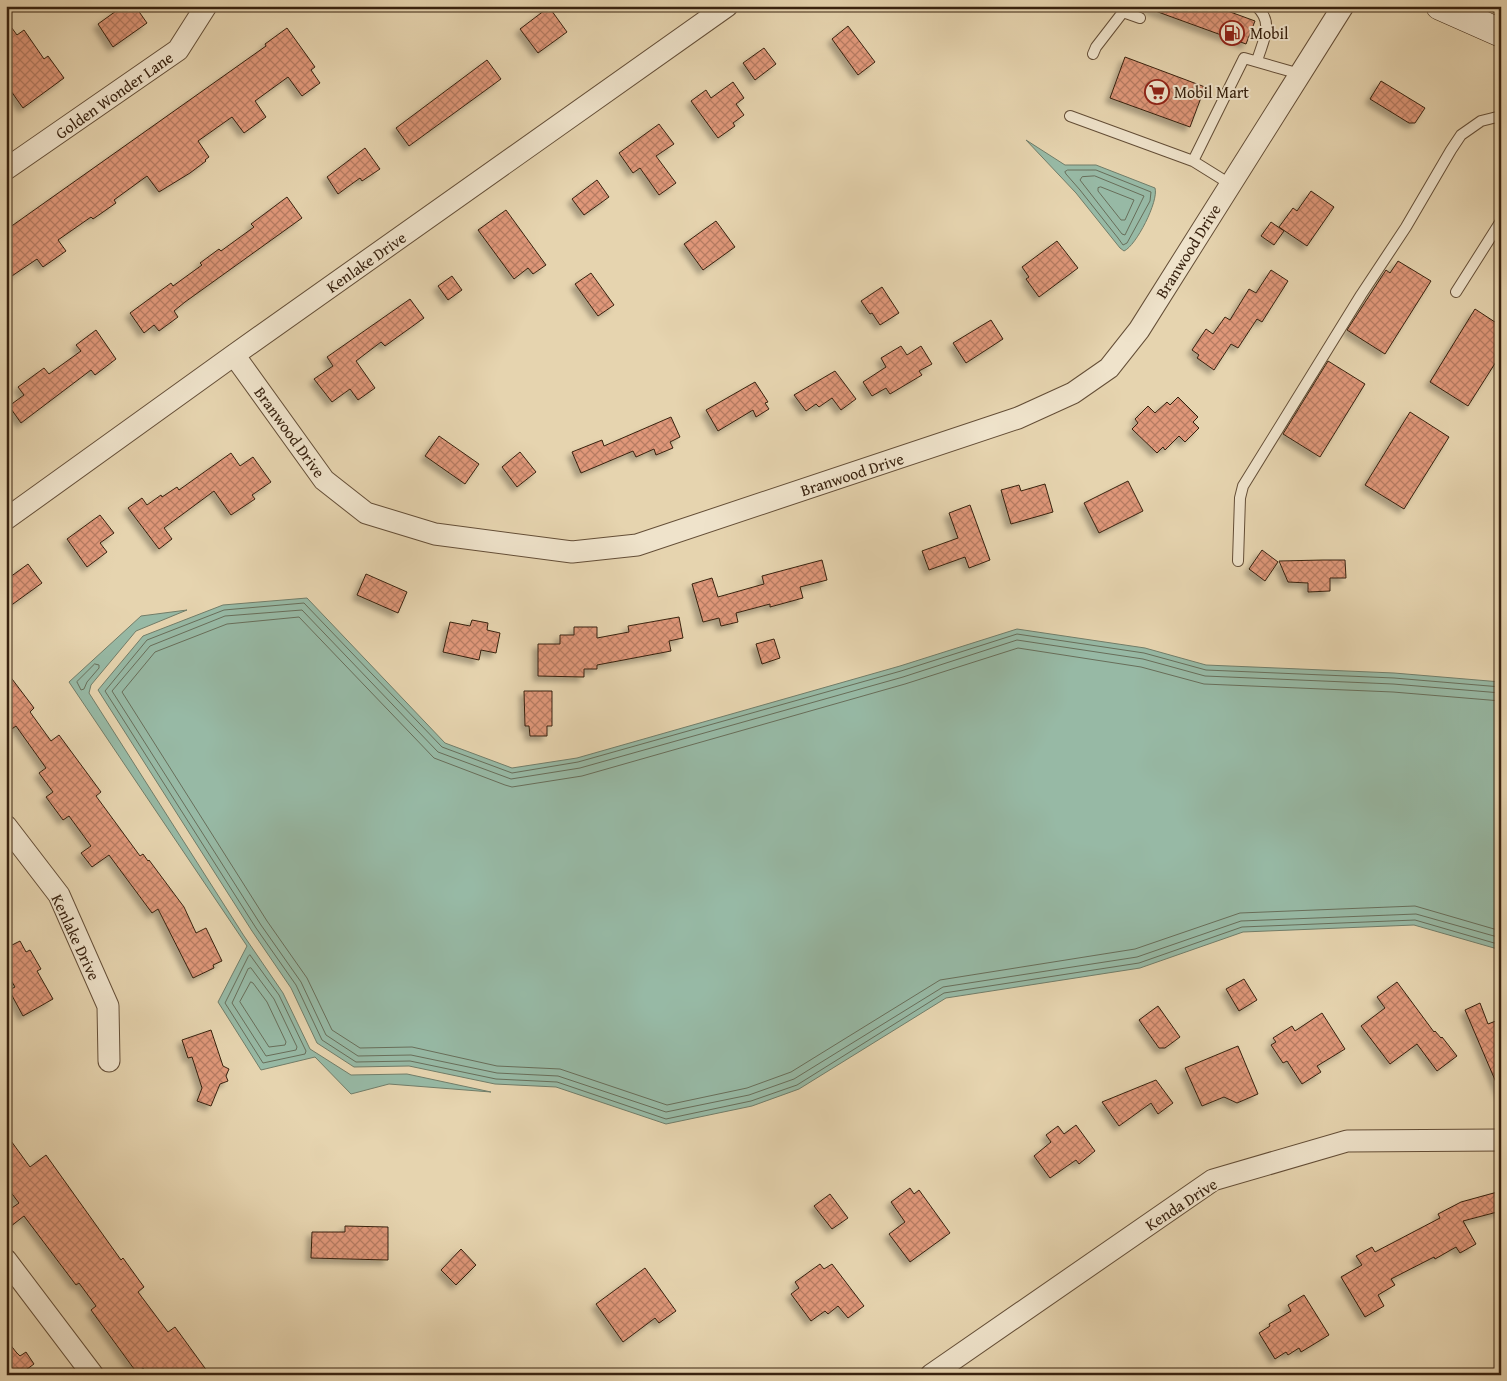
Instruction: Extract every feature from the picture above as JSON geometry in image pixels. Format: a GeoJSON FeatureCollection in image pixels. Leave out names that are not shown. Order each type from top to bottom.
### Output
{"type":"FeatureCollection","features":[{"type":"Feature","properties":{"kind":"main road"},"geometry":{"type":"LineString","coordinates":[[1440,6],[1501,33]]}},
{"type":"Feature","properties":{"kind":"street","name":"Golden Wonder Lane"},"geometry":{"type":"LineString","coordinates":[[7,168],[178,50],[206,6]]}},
{"type":"Feature","properties":{"kind":"street","name":"Kenlake Drive"},"geometry":{"type":"LineString","coordinates":[[6,519],[727,6]]}},
{"type":"Feature","properties":{"kind":"street","name":"Branwood Drive"},"geometry":{"type":"LineString","coordinates":[[234,355],[324,480],[366,513],[435,534],[572,552],[637,545],[1018,418],[1073,392],[1109,368],[1139,330],[1343,6]]}},
{"type":"Feature","properties":{"kind":"street","name":"Kenlake Drive"},"geometry":{"type":"LineString","coordinates":[[6,826],[59,895],[108,1006],[109,1061]]}},
{"type":"Feature","properties":{"kind":"street","name":"Kenda Drive"},"geometry":{"type":"LineString","coordinates":[[931,1375],[1213,1180],[1347,1141],[1501,1140]]}},
{"type":"Feature","properties":{"kind":"street"},"geometry":{"type":"LineString","coordinates":[[6,1260],[93,1375]]}},
{"type":"Feature","properties":{"kind":"lane"},"geometry":{"type":"LineString","coordinates":[[1256,6],[1264,15],[1268,26],[1257,61]]}},
{"type":"Feature","properties":{"kind":"lane"},"geometry":{"type":"LineString","coordinates":[[1093,54],[1122,9],[1140,18]]}},
{"type":"Feature","properties":{"kind":"lane"},"geometry":{"type":"LineString","coordinates":[[1192,161],[1244,58],[1300,74]]}},
{"type":"Feature","properties":{"kind":"lane"},"geometry":{"type":"LineString","coordinates":[[1070,116],[1192,161],[1230,184]]}},
{"type":"Feature","properties":{"kind":"lane"},"geometry":{"type":"LineString","coordinates":[[1238,561],[1242,486],[1361,295],[1406,227],[1456,142],[1481,121],[1501,116]]}},
{"type":"Feature","properties":{"kind":"lane"},"geometry":{"type":"LineString","coordinates":[[1456,292],[1501,221]]}},
{"type":"Feature","properties":{"kind":"water"},"geometry":{"type":"Polygon","coordinates":[[[1026,140],[1065,165],[1096,165],[1155,188],[1154,203],[1146,223],[1129,247],[1124,251],[1120,248],[1076,193],[1026,140]]]}},
{"type":"Feature","properties":{"kind":"water"},"geometry":{"type":"Polygon","coordinates":[[[307,598],[445,743],[512,768],[577,758],[900,666],[1017,629],[1145,648],[1206,665],[1394,673],[1501,682],[1501,950],[1414,925],[1243,932],[1140,968],[946,998],[799,1089],[752,1106],[666,1124],[556,1087],[495,1084],[409,1066],[354,1067],[317,1043],[291,988],[252,931],[98,690],[143,636],[223,605],[307,598]]]}},
{"type":"Feature","properties":{"kind":"water"},"geometry":{"type":"Polygon","coordinates":[[[187,610],[136,631],[91,685],[89,693],[244,936],[283,993],[310,1049],[351,1075],[407,1074],[491,1092],[389,1084],[351,1094],[315,1057],[261,1070],[218,1002],[247,946],[69,682],[141,616],[187,610]]]}},
{"type":"Feature","properties":{"kind":"building"},"geometry":{"type":"Polygon","coordinates":[[[123,6],[135,6],[147,23],[113,47],[98,24],[123,6]]]}},
{"type":"Feature","properties":{"kind":"building","name":"Mobil"},"geometry":{"type":"Polygon","coordinates":[[[1147,6],[1214,6],[1255,21],[1246,44],[1147,8],[1147,6]]]}},
{"type":"Feature","properties":{"kind":"building"},"geometry":{"type":"Polygon","coordinates":[[[549,7],[567,32],[538,53],[520,29],[549,7]]]}},
{"type":"Feature","properties":{"kind":"building"},"geometry":{"type":"Polygon","coordinates":[[[6,20],[17,35],[24,30],[44,59],[48,56],[64,78],[23,108],[6,84],[6,20]]]}},
{"type":"Feature","properties":{"kind":"building"},"geometry":{"type":"Polygon","coordinates":[[[848,26],[875,62],[858,75],[832,39],[848,26]]]}},
{"type":"Feature","properties":{"kind":"building"},"geometry":{"type":"Polygon","coordinates":[[[287,28],[315,67],[311,70],[320,83],[302,96],[288,77],[255,101],[266,117],[244,133],[232,117],[198,141],[209,157],[190,173],[159,192],[147,176],[114,200],[116,203],[93,219],[91,217],[58,240],[66,251],[43,267],[37,259],[6,280],[6,230],[266,46],[265,44],[287,28]]]}},
{"type":"Feature","properties":{"kind":"building"},"geometry":{"type":"Polygon","coordinates":[[[764,48],[776,64],[755,80],[743,63],[764,48]]]}},
{"type":"Feature","properties":{"kind":"building","name":"Mobil Mart"},"geometry":{"type":"Polygon","coordinates":[[[1125,57],[1205,87],[1190,127],[1110,98],[1125,57]]]}},
{"type":"Feature","properties":{"kind":"building"},"geometry":{"type":"Polygon","coordinates":[[[487,60],[501,79],[409,146],[396,128],[487,60]]]}},
{"type":"Feature","properties":{"kind":"building"},"geometry":{"type":"Polygon","coordinates":[[[1381,81],[1425,108],[1415,123],[1409,123],[1370,99],[1381,81]]]}},
{"type":"Feature","properties":{"kind":"building"},"geometry":{"type":"Polygon","coordinates":[[[733,82],[744,98],[736,104],[744,115],[733,123],[735,126],[718,138],[691,101],[706,90],[711,98],[733,82]]]}},
{"type":"Feature","properties":{"kind":"building"},"geometry":{"type":"Polygon","coordinates":[[[659,124],[674,144],[656,156],[676,183],[659,195],[640,168],[633,173],[619,153],[659,124]]]}},
{"type":"Feature","properties":{"kind":"building"},"geometry":{"type":"Polygon","coordinates":[[[365,148],[380,169],[362,181],[360,178],[338,194],[327,177],[365,148]]]}},
{"type":"Feature","properties":{"kind":"building"},"geometry":{"type":"Polygon","coordinates":[[[597,180],[609,197],[584,215],[572,199],[597,180]]]}},
{"type":"Feature","properties":{"kind":"building"},"geometry":{"type":"Polygon","coordinates":[[[1311,191],[1334,207],[1307,246],[1279,227],[1293,208],[1297,211],[1311,191]]]}},
{"type":"Feature","properties":{"kind":"building"},"geometry":{"type":"Polygon","coordinates":[[[287,197],[302,218],[185,302],[174,311],[178,317],[159,331],[154,325],[144,333],[130,313],[171,283],[173,286],[202,265],[200,263],[219,249],[221,251],[254,227],[251,224],[287,197]]]}},
{"type":"Feature","properties":{"kind":"building"},"geometry":{"type":"Polygon","coordinates":[[[506,210],[546,265],[533,274],[528,268],[514,279],[478,230],[506,210]]]}},
{"type":"Feature","properties":{"kind":"building"},"geometry":{"type":"Polygon","coordinates":[[[716,221],[735,247],[703,270],[684,244],[716,221]]]}},
{"type":"Feature","properties":{"kind":"building"},"geometry":{"type":"Polygon","coordinates":[[[1271,222],[1284,231],[1274,245],[1261,236],[1271,222]]]}},
{"type":"Feature","properties":{"kind":"building"},"geometry":{"type":"Polygon","coordinates":[[[1057,241],[1078,268],[1039,297],[1026,279],[1029,277],[1022,267],[1057,241]]]}},
{"type":"Feature","properties":{"kind":"building"},"geometry":{"type":"Polygon","coordinates":[[[1398,261],[1431,281],[1385,354],[1347,330],[1386,270],[1390,273],[1398,261]]]}},
{"type":"Feature","properties":{"kind":"building"},"geometry":{"type":"Polygon","coordinates":[[[1271,270],[1288,281],[1262,322],[1257,319],[1238,348],[1231,344],[1214,370],[1197,358],[1199,355],[1192,350],[1206,329],[1213,334],[1225,317],[1230,320],[1249,289],[1256,293],[1271,270]]]}},
{"type":"Feature","properties":{"kind":"building"},"geometry":{"type":"Polygon","coordinates":[[[591,273],[614,305],[598,316],[575,284],[591,273]]]}},
{"type":"Feature","properties":{"kind":"building"},"geometry":{"type":"Polygon","coordinates":[[[452,276],[462,290],[448,300],[438,286],[452,276]]]}},
{"type":"Feature","properties":{"kind":"building"},"geometry":{"type":"Polygon","coordinates":[[[882,287],[899,313],[880,325],[861,301],[882,287]]]}},
{"type":"Feature","properties":{"kind":"building"},"geometry":{"type":"Polygon","coordinates":[[[410,299],[424,318],[385,346],[381,342],[356,361],[375,388],[358,400],[350,389],[332,402],[314,379],[333,366],[327,357],[410,299]]]}},
{"type":"Feature","properties":{"kind":"building"},"geometry":{"type":"Polygon","coordinates":[[[1475,309],[1501,326],[1501,354],[1468,406],[1430,382],[1475,309]]]}},
{"type":"Feature","properties":{"kind":"building"},"geometry":{"type":"Polygon","coordinates":[[[991,320],[1003,339],[966,363],[953,343],[991,320]]]}},
{"type":"Feature","properties":{"kind":"building"},"geometry":{"type":"Polygon","coordinates":[[[96,330],[116,359],[95,375],[91,370],[21,423],[9,406],[24,395],[18,387],[44,368],[49,374],[81,351],[76,345],[96,330]]]}},
{"type":"Feature","properties":{"kind":"building"},"geometry":{"type":"Polygon","coordinates":[[[901,346],[907,355],[921,346],[932,364],[919,371],[922,375],[890,394],[886,388],[872,396],[863,382],[886,367],[881,358],[901,346]]]}},
{"type":"Feature","properties":{"kind":"building"},"geometry":{"type":"Polygon","coordinates":[[[1328,361],[1365,384],[1320,457],[1283,434],[1328,361]]]}},
{"type":"Feature","properties":{"kind":"building"},"geometry":{"type":"Polygon","coordinates":[[[835,371],[856,399],[841,410],[832,398],[819,407],[816,404],[806,411],[794,395],[835,371]]]}},
{"type":"Feature","properties":{"kind":"building"},"geometry":{"type":"Polygon","coordinates":[[[755,382],[768,402],[765,403],[769,409],[756,417],[753,410],[718,431],[706,410],[755,382]]]}},
{"type":"Feature","properties":{"kind":"building"},"geometry":{"type":"Polygon","coordinates":[[[1178,397],[1198,417],[1193,422],[1199,428],[1185,442],[1179,436],[1165,450],[1163,447],[1157,453],[1132,429],[1138,423],[1135,419],[1148,406],[1155,413],[1167,402],[1170,405],[1178,397]]]}},
{"type":"Feature","properties":{"kind":"building"},"geometry":{"type":"Polygon","coordinates":[[[1410,412],[1449,437],[1404,509],[1365,485],[1410,412]]]}},
{"type":"Feature","properties":{"kind":"building"},"geometry":{"type":"Polygon","coordinates":[[[671,417],[680,437],[670,442],[673,448],[656,455],[654,449],[636,457],[633,451],[581,473],[572,452],[602,440],[604,446],[671,417]]]}},
{"type":"Feature","properties":{"kind":"building"},"geometry":{"type":"Polygon","coordinates":[[[439,436],[479,464],[465,484],[425,456],[439,436]]]}},
{"type":"Feature","properties":{"kind":"building"},"geometry":{"type":"Polygon","coordinates":[[[520,452],[536,472],[517,487],[502,467],[520,452]]]}},
{"type":"Feature","properties":{"kind":"building"},"geometry":{"type":"Polygon","coordinates":[[[231,453],[240,466],[253,457],[271,482],[252,495],[255,499],[231,515],[214,491],[164,528],[172,539],[159,549],[128,508],[142,498],[147,505],[177,487],[179,490],[231,453]]]}},
{"type":"Feature","properties":{"kind":"building"},"geometry":{"type":"Polygon","coordinates":[[[1128,481],[1143,511],[1099,533],[1084,503],[1128,481]]]}},
{"type":"Feature","properties":{"kind":"building"},"geometry":{"type":"Polygon","coordinates":[[[1045,484],[1053,512],[1011,524],[1001,490],[1019,485],[1021,491],[1045,484]]]}},
{"type":"Feature","properties":{"kind":"building"},"geometry":{"type":"Polygon","coordinates":[[[970,505],[990,560],[969,568],[965,557],[929,570],[922,551],[958,538],[949,513],[970,505]]]}},
{"type":"Feature","properties":{"kind":"building"},"geometry":{"type":"Polygon","coordinates":[[[100,515],[114,533],[100,543],[107,552],[87,567],[67,539],[100,515]]]}},
{"type":"Feature","properties":{"kind":"building"},"geometry":{"type":"Polygon","coordinates":[[[1262,550],[1278,562],[1265,581],[1249,569],[1262,550]]]}},
{"type":"Feature","properties":{"kind":"building"},"geometry":{"type":"Polygon","coordinates":[[[822,560],[827,580],[800,587],[803,598],[770,607],[770,604],[736,613],[738,622],[721,626],[719,618],[703,622],[692,584],[712,578],[718,597],[764,584],[762,576],[822,560]]]}},
{"type":"Feature","properties":{"kind":"building"},"geometry":{"type":"Polygon","coordinates":[[[1345,560],[1346,578],[1330,578],[1330,591],[1308,592],[1308,583],[1288,582],[1279,561],[1345,560]]]}},
{"type":"Feature","properties":{"kind":"building"},"geometry":{"type":"Polygon","coordinates":[[[28,564],[42,583],[6,609],[6,580],[28,564]]]}},
{"type":"Feature","properties":{"kind":"building"},"geometry":{"type":"Polygon","coordinates":[[[366,574],[407,592],[398,613],[357,595],[366,574]]]}},
{"type":"Feature","properties":{"kind":"building"},"geometry":{"type":"Polygon","coordinates":[[[679,617],[683,638],[669,641],[671,651],[597,665],[597,669],[584,669],[584,677],[538,676],[538,644],[560,644],[560,635],[574,635],[574,627],[597,627],[597,638],[629,632],[628,626],[679,617]]]}},
{"type":"Feature","properties":{"kind":"building"},"geometry":{"type":"Polygon","coordinates":[[[472,620],[488,623],[487,630],[500,633],[496,653],[481,650],[479,660],[443,652],[450,622],[470,626],[472,620]]]}},
{"type":"Feature","properties":{"kind":"building"},"geometry":{"type":"Polygon","coordinates":[[[774,639],[780,658],[762,664],[756,644],[774,639]]]}},
{"type":"Feature","properties":{"kind":"building"},"geometry":{"type":"Polygon","coordinates":[[[6,671],[34,708],[30,712],[51,741],[59,735],[101,792],[96,796],[140,856],[143,854],[149,860],[184,907],[196,933],[206,928],[222,961],[213,965],[214,968],[193,978],[158,909],[152,913],[109,855],[92,867],[81,853],[91,846],[69,816],[63,820],[46,797],[53,792],[39,773],[46,768],[16,726],[6,733],[6,671]]]}},
{"type":"Feature","properties":{"kind":"building"},"geometry":{"type":"Polygon","coordinates":[[[524,691],[552,691],[552,726],[547,726],[547,736],[530,736],[529,726],[525,726],[524,691]]]}},
{"type":"Feature","properties":{"kind":"building"},"geometry":{"type":"Polygon","coordinates":[[[20,941],[26,952],[30,950],[41,969],[37,971],[53,999],[23,1016],[9,990],[15,987],[6,972],[6,948],[20,941]]]}},
{"type":"Feature","properties":{"kind":"building"},"geometry":{"type":"Polygon","coordinates":[[[1244,979],[1257,1000],[1239,1011],[1226,989],[1244,979]]]}},
{"type":"Feature","properties":{"kind":"building"},"geometry":{"type":"Polygon","coordinates":[[[1397,982],[1434,1032],[1442,1037],[1457,1056],[1437,1071],[1417,1044],[1390,1064],[1361,1026],[1385,1008],[1377,997],[1397,982]]]}},
{"type":"Feature","properties":{"kind":"building"},"geometry":{"type":"Polygon","coordinates":[[[1480,1003],[1488,1024],[1501,1019],[1501,1094],[1465,1010],[1480,1003]]]}},
{"type":"Feature","properties":{"kind":"building"},"geometry":{"type":"Polygon","coordinates":[[[1158,1006],[1180,1037],[1165,1048],[1159,1048],[1139,1020],[1158,1006]]]}},
{"type":"Feature","properties":{"kind":"building"},"geometry":{"type":"Polygon","coordinates":[[[1322,1013],[1345,1049],[1317,1066],[1321,1072],[1302,1084],[1287,1061],[1283,1063],[1271,1045],[1276,1042],[1273,1038],[1292,1026],[1295,1031],[1322,1013]]]}},
{"type":"Feature","properties":{"kind":"building"},"geometry":{"type":"Polygon","coordinates":[[[211,1030],[223,1066],[229,1069],[226,1076],[228,1081],[220,1084],[211,1106],[197,1101],[202,1088],[192,1057],[188,1058],[182,1040],[211,1030]]]}},
{"type":"Feature","properties":{"kind":"building"},"geometry":{"type":"Polygon","coordinates":[[[1238,1046],[1258,1094],[1237,1103],[1224,1097],[1202,1106],[1185,1068],[1238,1046]]]}},
{"type":"Feature","properties":{"kind":"building"},"geometry":{"type":"Polygon","coordinates":[[[1156,1080],[1173,1103],[1158,1114],[1151,1103],[1119,1126],[1102,1102],[1156,1080]]]}},
{"type":"Feature","properties":{"kind":"building"},"geometry":{"type":"Polygon","coordinates":[[[1076,1125],[1095,1151],[1079,1164],[1076,1160],[1050,1178],[1034,1156],[1051,1142],[1046,1135],[1058,1126],[1064,1134],[1076,1125]]]}},
{"type":"Feature","properties":{"kind":"building"},"geometry":{"type":"Polygon","coordinates":[[[6,1134],[30,1167],[46,1155],[121,1260],[123,1258],[144,1287],[138,1292],[168,1332],[175,1327],[210,1375],[148,1375],[143,1368],[137,1373],[91,1310],[96,1306],[79,1283],[76,1285],[24,1216],[6,1230],[6,1212],[19,1203],[6,1186],[6,1134]]]}},
{"type":"Feature","properties":{"kind":"building"},"geometry":{"type":"Polygon","coordinates":[[[910,1188],[914,1194],[919,1190],[950,1233],[910,1262],[889,1234],[905,1222],[891,1202],[910,1188]]]}},
{"type":"Feature","properties":{"kind":"building"},"geometry":{"type":"Polygon","coordinates":[[[1501,1191],[1501,1211],[1463,1221],[1476,1244],[1460,1253],[1456,1247],[1391,1279],[1395,1285],[1378,1295],[1384,1306],[1365,1317],[1341,1277],[1362,1265],[1356,1256],[1372,1247],[1375,1252],[1440,1218],[1438,1214],[1461,1202],[1501,1191]]]}},
{"type":"Feature","properties":{"kind":"building"},"geometry":{"type":"Polygon","coordinates":[[[830,1194],[848,1218],[832,1229],[814,1206],[830,1194]]]}},
{"type":"Feature","properties":{"kind":"building"},"geometry":{"type":"Polygon","coordinates":[[[345,1226],[388,1227],[388,1260],[311,1258],[312,1232],[345,1232],[345,1226]]]}},
{"type":"Feature","properties":{"kind":"building"},"geometry":{"type":"Polygon","coordinates":[[[461,1249],[476,1265],[456,1285],[441,1270],[461,1249]]]}},
{"type":"Feature","properties":{"kind":"building"},"geometry":{"type":"Polygon","coordinates":[[[820,1264],[824,1269],[832,1264],[864,1306],[848,1318],[838,1306],[828,1314],[825,1311],[811,1321],[791,1294],[799,1288],[795,1282],[820,1264]]]}},
{"type":"Feature","properties":{"kind":"building"},"geometry":{"type":"Polygon","coordinates":[[[645,1268],[676,1311],[659,1323],[655,1318],[623,1342],[596,1304],[645,1268]]]}},
{"type":"Feature","properties":{"kind":"building"},"geometry":{"type":"Polygon","coordinates":[[[1304,1295],[1329,1335],[1301,1352],[1299,1348],[1288,1355],[1286,1352],[1275,1359],[1259,1333],[1270,1326],[1269,1324],[1291,1311],[1288,1305],[1304,1295]]]}},
{"type":"Feature","properties":{"kind":"building"},"geometry":{"type":"Polygon","coordinates":[[[6,1339],[20,1356],[26,1352],[34,1364],[19,1375],[6,1375],[6,1339]]]}},
{"type":"Feature","properties":{"kind":"place","name":"Mobil"},"geometry":{"type":"Point","coordinates":[1232,33]}},
{"type":"Feature","properties":{"kind":"place","name":"Mobil Mart"},"geometry":{"type":"Point","coordinates":[1157,92]}}]}
